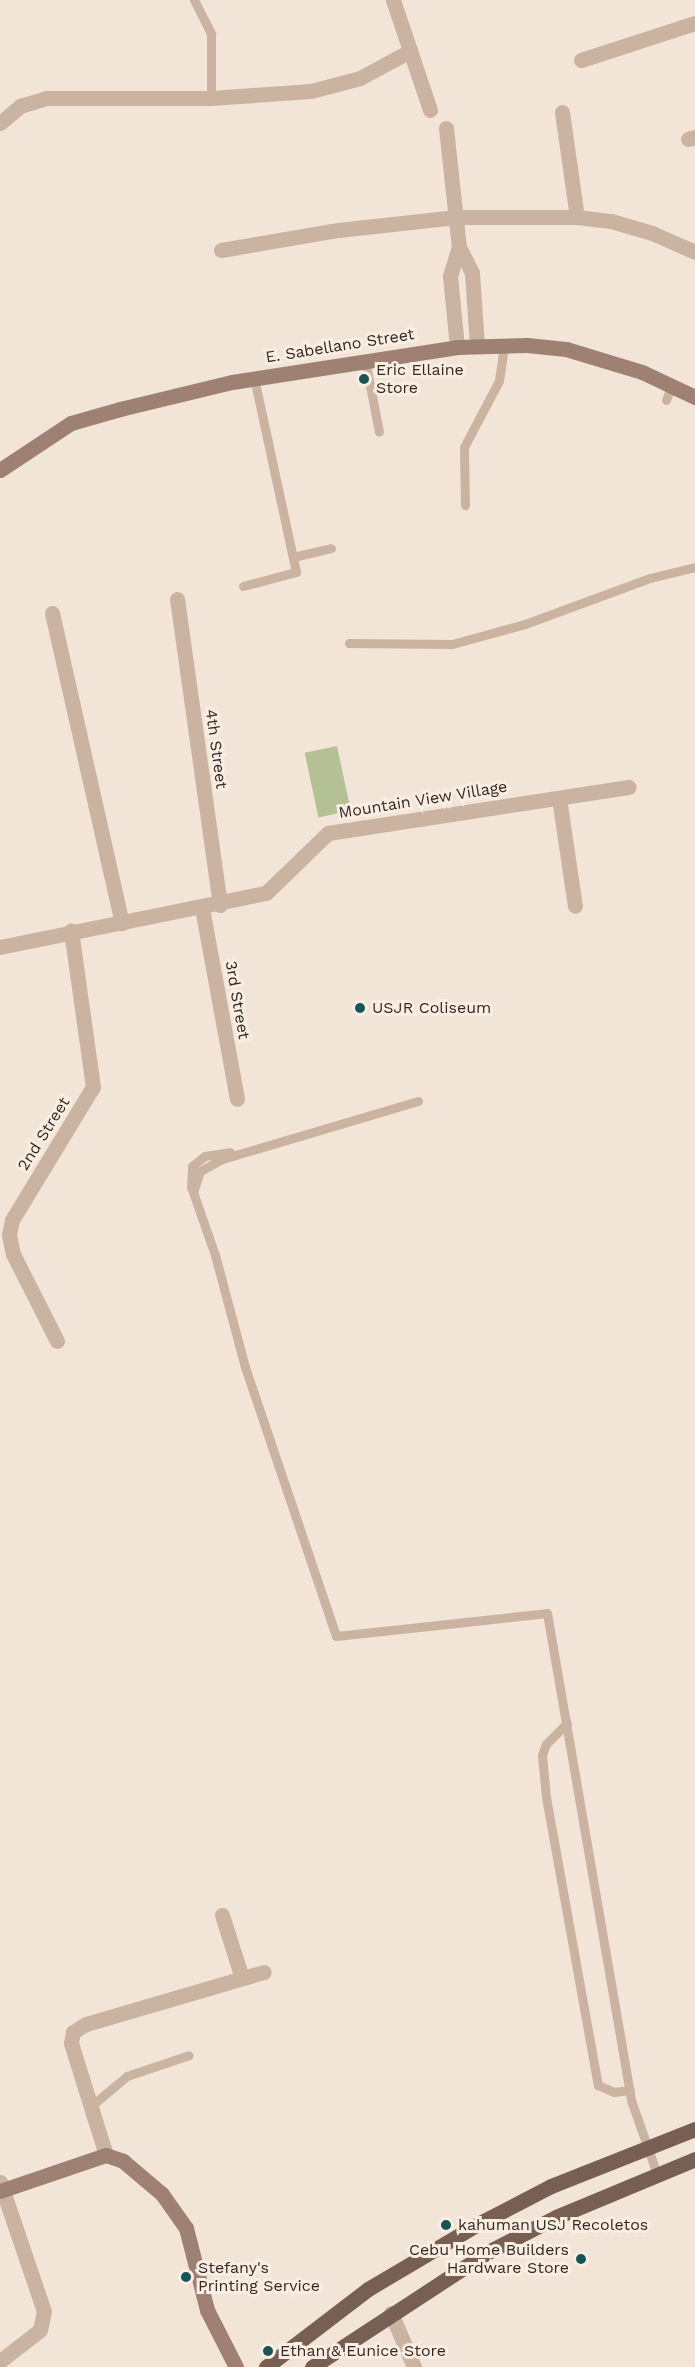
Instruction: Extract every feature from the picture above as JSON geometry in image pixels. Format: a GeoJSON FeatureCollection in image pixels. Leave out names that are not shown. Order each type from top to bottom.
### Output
{"type":"FeatureCollection","features":[{"type":"Feature","properties":{"kind":"main road"},"geometry":{"type":"LineString","coordinates":[[266,2367],[368,2289],[478,2224],[551,2186],[695,2129]]}},
{"type":"Feature","properties":{"kind":"main road"},"geometry":{"type":"LineString","coordinates":[[312,2367],[391,2313],[486,2253],[556,2217],[695,2159]]}},
{"type":"Feature","properties":{"kind":"street"},"geometry":{"type":"LineString","coordinates":[[393,0],[430,110]]}},
{"type":"Feature","properties":{"kind":"street"},"geometry":{"type":"LineString","coordinates":[[581,60],[695,23]]}},
{"type":"Feature","properties":{"kind":"street"},"geometry":{"type":"LineString","coordinates":[[0,123],[20,106],[47,98],[212,99],[311,91],[360,78],[410,51]]}},
{"type":"Feature","properties":{"kind":"street"},"geometry":{"type":"LineString","coordinates":[[562,112],[576,217]]}},
{"type":"Feature","properties":{"kind":"street"},"geometry":{"type":"LineString","coordinates":[[446,128],[459,247],[471,273],[477,345]]}},
{"type":"Feature","properties":{"kind":"street"},"geometry":{"type":"LineString","coordinates":[[221,250],[338,230],[456,217],[576,217],[611,221],[652,233],[695,252]]}},
{"type":"Feature","properties":{"kind":"street"},"geometry":{"type":"LineString","coordinates":[[457,347],[450,276],[459,247]]}},
{"type":"Feature","properties":{"kind":"street","name":"E. Sabellano Street"},"geometry":{"type":"LineString","coordinates":[[0,470],[70,423],[254,378],[457,347],[504,345],[556,348],[594,356],[642,372],[669,393],[695,397]]}},
{"type":"Feature","properties":{"kind":"street","name":"4th Street"},"geometry":{"type":"LineString","coordinates":[[177,599],[220,905]]}},
{"type":"Feature","properties":{"kind":"street"},"geometry":{"type":"LineString","coordinates":[[52,614],[122,923]]}},
{"type":"Feature","properties":{"kind":"street","name":"Mountain View Village"},"geometry":{"type":"LineString","coordinates":[[1,943],[220,905],[266,893],[327,833],[628,787]]}},
{"type":"Feature","properties":{"kind":"street"},"geometry":{"type":"LineString","coordinates":[[559,798],[575,906]]}},
{"type":"Feature","properties":{"kind":"street","name":"3rd Street"},"geometry":{"type":"LineString","coordinates":[[202,908],[237,1099]]}},
{"type":"Feature","properties":{"kind":"street","name":"2nd Street"},"geometry":{"type":"LineString","coordinates":[[57,1341],[14,1254],[9,1235],[12,1220],[93,1087],[71,931]]}},
{"type":"Feature","properties":{"kind":"street"},"geometry":{"type":"LineString","coordinates":[[222,1915],[242,1978]]}},
{"type":"Feature","properties":{"kind":"street"},"geometry":{"type":"LineString","coordinates":[[106,2155],[71,2043],[73,2032],[86,2024],[264,1972]]}},
{"type":"Feature","properties":{"kind":"street"},"geometry":{"type":"LineString","coordinates":[[0,2361],[44,2323],[44,2311],[1,2188],[106,2155],[123,2161],[162,2194],[186,2228],[207,2310],[236,2367]]}},
{"type":"Feature","properties":{"kind":"street"},"geometry":{"type":"LineString","coordinates":[[391,2313],[414,2367]]}},
{"type":"Feature","properties":{"kind":"lane"},"geometry":{"type":"LineString","coordinates":[[194,0],[211,34],[212,99]]}},
{"type":"Feature","properties":{"kind":"lane"},"geometry":{"type":"LineString","coordinates":[[465,505],[464,447],[499,381],[504,345]]}},
{"type":"Feature","properties":{"kind":"lane"},"geometry":{"type":"LineString","coordinates":[[365,360],[379,432]]}},
{"type":"Feature","properties":{"kind":"lane"},"geometry":{"type":"LineString","coordinates":[[243,586],[296,572],[254,378]]}},
{"type":"Feature","properties":{"kind":"lane"},"geometry":{"type":"LineString","coordinates":[[293,557],[331,548]]}},
{"type":"Feature","properties":{"kind":"lane"},"geometry":{"type":"LineString","coordinates":[[350,643],[452,644],[695,567]]}},
{"type":"Feature","properties":{"kind":"lane"},"geometry":{"type":"LineString","coordinates":[[418,1101],[265,1147],[200,1170],[193,1192],[215,1255],[244,1367],[336,1636],[547,1613],[630,2090],[657,2174]]}},
{"type":"Feature","properties":{"kind":"lane"},"geometry":{"type":"LineString","coordinates":[[567,1723],[546,1744],[542,1755],[546,1797],[598,2085],[614,2092],[630,2090]]}},
{"type":"Feature","properties":{"kind":"lane"},"geometry":{"type":"LineString","coordinates":[[90,2107],[127,2076],[189,2055]]}},
{"type":"Feature","properties":{"kind":"green space"},"geometry":{"type":"Polygon","coordinates":[[[337,746],[351,811],[318,817],[305,753],[337,746]]]}},
{"type":"Feature","properties":{"kind":"place","name":"Eric Ellaine Store"},"geometry":{"type":"Point","coordinates":[364,379]}},
{"type":"Feature","properties":{"kind":"place","name":"USJR Coliseum"},"geometry":{"type":"Point","coordinates":[360,1008]}},
{"type":"Feature","properties":{"kind":"place","name":"kahuman USJ Recoletos"},"geometry":{"type":"Point","coordinates":[446,2225]}},
{"type":"Feature","properties":{"kind":"place","name":"Cebu Home Builders Hardware Store"},"geometry":{"type":"Point","coordinates":[581,2259]}},
{"type":"Feature","properties":{"kind":"place","name":"Stefany's Printing Service"},"geometry":{"type":"Point","coordinates":[186,2277]}},
{"type":"Feature","properties":{"kind":"place","name":"Ethan & Eunice Store"},"geometry":{"type":"Point","coordinates":[268,2351]}}]}
